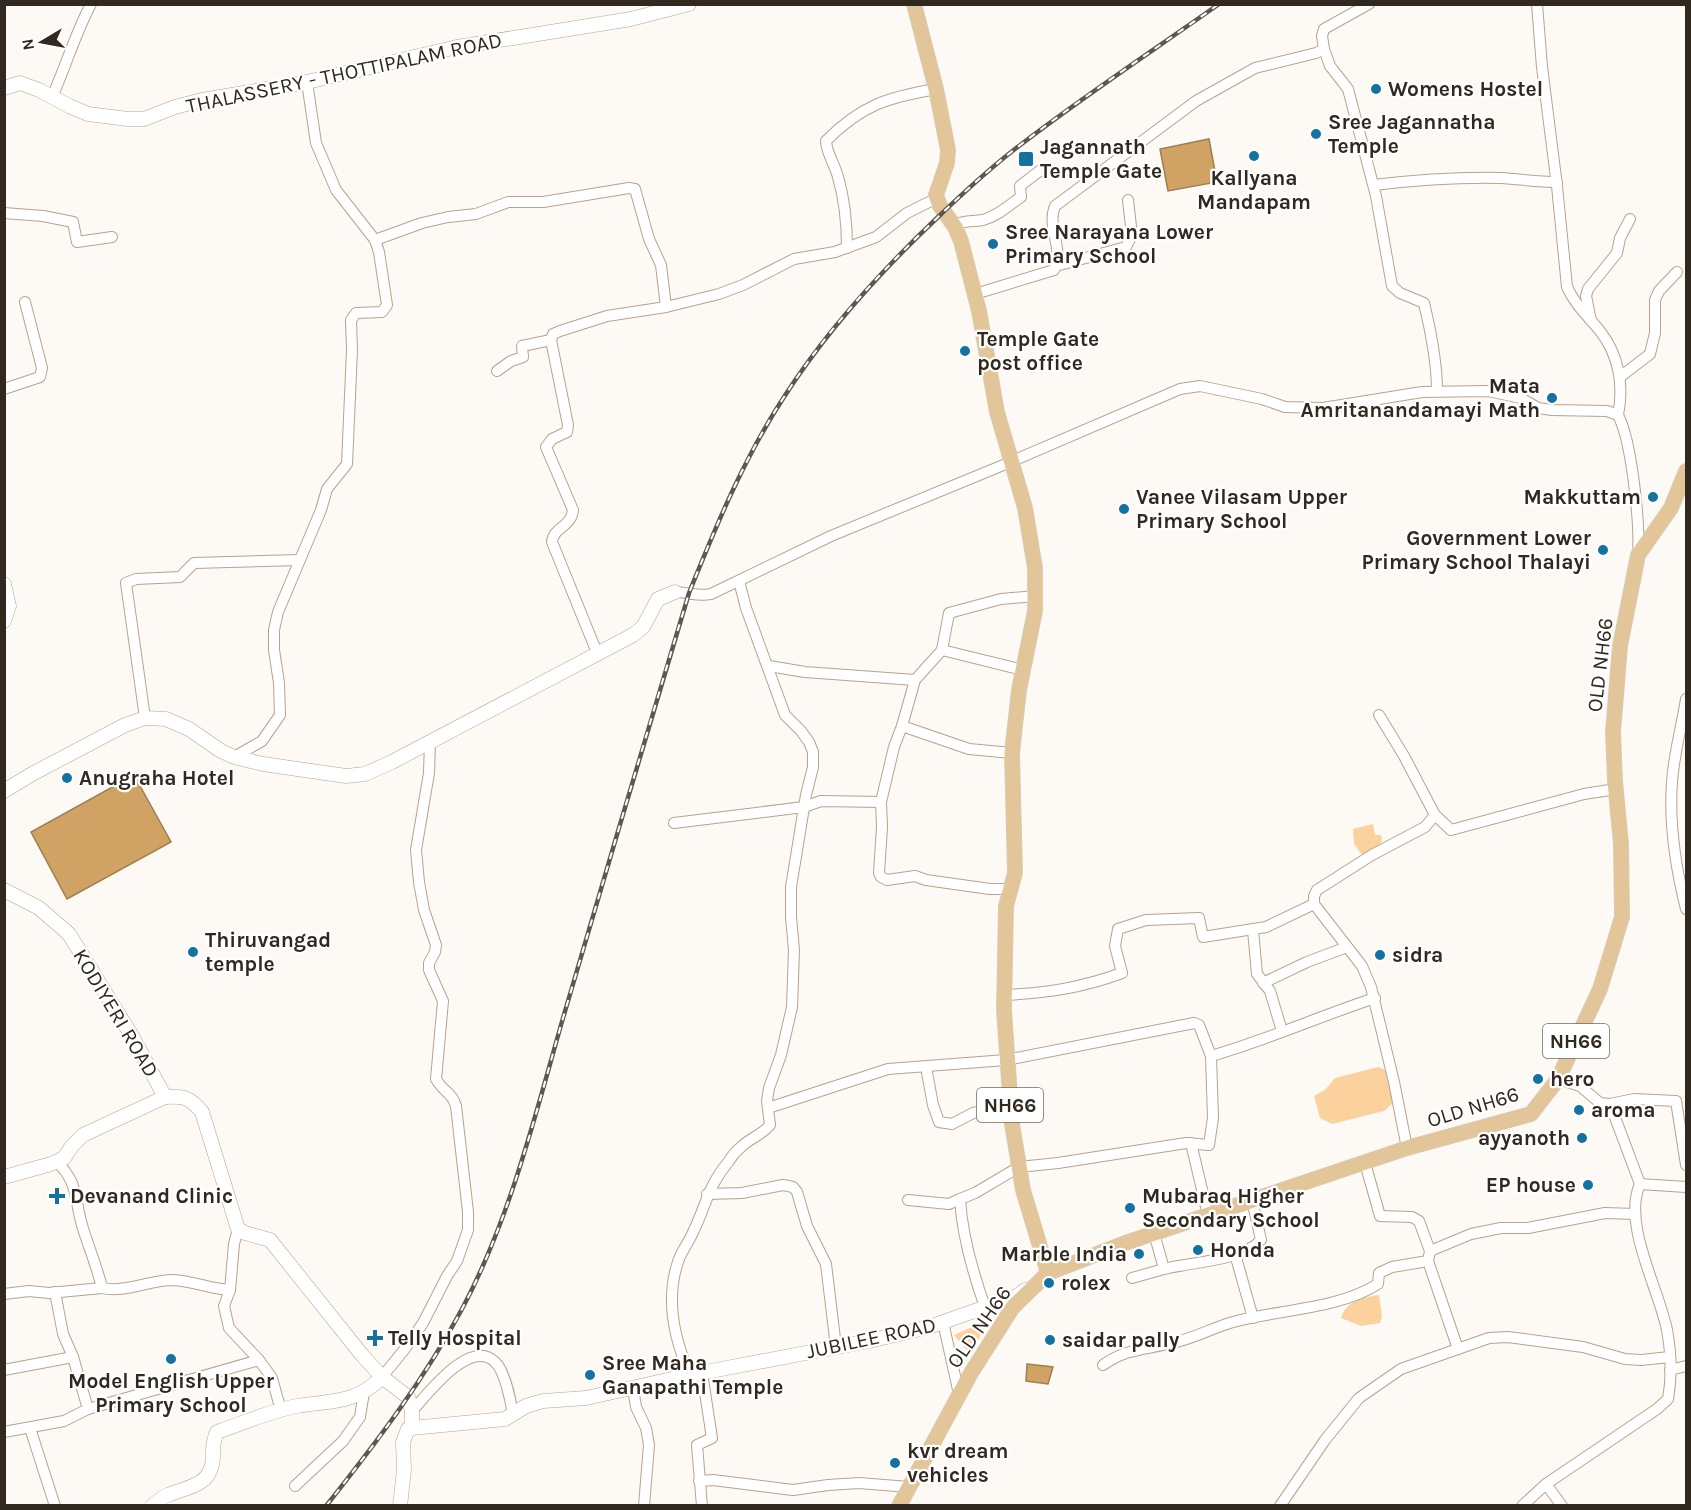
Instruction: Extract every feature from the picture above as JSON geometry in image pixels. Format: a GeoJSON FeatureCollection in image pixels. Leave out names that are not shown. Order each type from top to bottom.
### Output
{"type":"FeatureCollection","features":[{"type":"Feature","properties":{"kind":"main road"},"geometry":{"type":"LineString","coordinates":[[915,4],[948,150],[947,163],[937,189],[937,198],[961,241],[975,294],[997,412],[1012,461],[1033,547],[1035,611],[1023,670],[1012,753],[1015,864],[1011,889]]}},
{"type":"Feature","properties":{"kind":"main road","name":"OLD NH66"},"geometry":{"type":"LineString","coordinates":[[899,1506],[960,1394],[1013,1307],[1048,1273],[1154,1233],[1407,1148],[1531,1114],[1558,1078],[1600,989],[1622,917],[1621,844],[1613,732],[1620,646],[1638,555],[1671,508],[1686,471]]}},
{"type":"Feature","properties":{"kind":"main road","name":"NH66"},"geometry":{"type":"LineString","coordinates":[[1011,889],[1006,906],[1005,932],[1011,977],[1004,995],[1010,1106],[1023,1190],[1048,1273]]}},
{"type":"Feature","properties":{"kind":"street"},"geometry":{"type":"LineString","coordinates":[[52,97],[65,67],[74,37],[91,4]]}},
{"type":"Feature","properties":{"kind":"street"},"geometry":{"type":"LineString","coordinates":[[1369,4],[1324,29],[1322,36],[1324,49],[1330,66],[1348,89],[1374,185],[1392,286],[1400,293],[1424,303],[1431,332],[1437,373],[1437,391]]}},
{"type":"Feature","properties":{"kind":"street","name":"THALASSERY - THOTTIPALAM ROAD"},"geometry":{"type":"LineString","coordinates":[[4,87],[20,83],[88,114],[128,119],[144,118],[202,100],[307,82],[457,48],[631,19],[686,5]]}},
{"type":"Feature","properties":{"kind":"street"},"geometry":{"type":"LineString","coordinates":[[1538,5],[1542,67],[1557,182],[1567,287],[1573,301],[1610,345],[1620,377],[1622,398],[1618,415]]}},
{"type":"Feature","properties":{"kind":"street"},"geometry":{"type":"LineString","coordinates":[[975,294],[1054,270],[1059,262],[1051,214],[1054,206],[1196,101],[1255,68],[1324,49]]}},
{"type":"Feature","properties":{"kind":"street"},"geometry":{"type":"LineString","coordinates":[[234,757],[262,741],[280,715],[274,630],[327,489],[347,464],[352,350],[351,320],[359,313],[382,312],[387,305],[375,240],[336,190],[316,143],[307,82]]}},
{"type":"Feature","properties":{"kind":"street"},"geometry":{"type":"LineString","coordinates":[[847,248],[843,196],[826,141],[859,113],[877,103],[936,89]]}},
{"type":"Feature","properties":{"kind":"street"},"geometry":{"type":"LineString","coordinates":[[954,225],[967,220],[982,220],[998,214],[1021,197],[1020,186],[1042,170]]}},
{"type":"Feature","properties":{"kind":"street"},"geometry":{"type":"LineString","coordinates":[[1374,185],[1449,177],[1503,178],[1536,183],[1557,182]]}},
{"type":"Feature","properties":{"kind":"street"},"geometry":{"type":"LineString","coordinates":[[375,240],[422,223],[476,214],[508,202],[543,202],[629,188],[635,189],[649,239],[661,265],[666,307]]}},
{"type":"Feature","properties":{"kind":"street"},"geometry":{"type":"LineString","coordinates":[[598,655],[552,542],[557,531],[572,518],[573,510],[546,447],[552,439],[564,434],[568,429],[551,340],[553,334],[607,316],[699,300],[743,285],[794,259],[835,252],[876,237],[907,213],[937,198]]}},
{"type":"Feature","properties":{"kind":"street"},"geometry":{"type":"LineString","coordinates":[[1056,266],[1126,247],[1132,234],[1128,200]]}},
{"type":"Feature","properties":{"kind":"street"},"geometry":{"type":"LineString","coordinates":[[4,213],[43,216],[74,222],[77,242],[112,237]]}},
{"type":"Feature","properties":{"kind":"street"},"geometry":{"type":"LineString","coordinates":[[1591,321],[1586,296],[1588,289],[1617,253],[1620,238],[1630,219]]}},
{"type":"Feature","properties":{"kind":"street"},"geometry":{"type":"LineString","coordinates":[[1620,377],[1650,354],[1655,333],[1655,300],[1659,291],[1677,272]]}},
{"type":"Feature","properties":{"kind":"street"},"geometry":{"type":"LineString","coordinates":[[4,388],[40,377],[42,368],[25,302]]}},
{"type":"Feature","properties":{"kind":"street"},"geometry":{"type":"LineString","coordinates":[[497,371],[511,361],[523,357],[522,346],[551,340]]}},
{"type":"Feature","properties":{"kind":"street"},"geometry":{"type":"LineString","coordinates":[[4,791],[124,725],[145,718],[166,719],[189,729],[234,757],[263,764],[346,776],[365,774],[639,632],[649,620],[658,599],[675,592],[703,596],[711,594],[831,536],[1180,389],[1200,386],[1262,399],[1285,407],[1323,408],[1437,391],[1488,391],[1521,398],[1538,408],[1607,411],[1618,415],[1624,426],[1630,453],[1638,555]]}},
{"type":"Feature","properties":{"kind":"street"},"geometry":{"type":"LineString","coordinates":[[145,718],[126,583],[136,579],[180,577],[194,563],[300,560]]}},
{"type":"Feature","properties":{"kind":"street"},"geometry":{"type":"LineString","coordinates":[[702,1506],[697,1445],[712,1438],[696,1374],[679,1349],[671,1298],[674,1278],[680,1258],[695,1230],[707,1194],[717,1176],[741,1146],[765,1131],[770,1125],[769,1088],[781,1055],[792,1007],[794,950],[791,887],[813,767],[810,742],[785,714],[746,608],[739,581]]}},
{"type":"Feature","properties":{"kind":"street"},"geometry":{"type":"LineString","coordinates":[[4,584],[9,596],[9,606],[4,621]]}},
{"type":"Feature","properties":{"kind":"street"},"geometry":{"type":"LineString","coordinates":[[1011,889],[990,889],[926,880],[915,876],[887,880],[881,878],[879,873],[881,802],[894,747],[915,680],[942,650],[949,613],[1001,599],[1035,596]]}},
{"type":"Feature","properties":{"kind":"street"},"geometry":{"type":"LineString","coordinates":[[942,650],[1023,670]]}},
{"type":"Feature","properties":{"kind":"street"},"geometry":{"type":"LineString","coordinates":[[769,666],[805,672],[915,680]]}},
{"type":"Feature","properties":{"kind":"street"},"geometry":{"type":"LineString","coordinates":[[1686,699],[1675,756],[1671,817],[1686,909]]}},
{"type":"Feature","properties":{"kind":"street"},"geometry":{"type":"LineString","coordinates":[[1379,715],[1435,814],[1451,830],[1584,794],[1616,789]]}},
{"type":"Feature","properties":{"kind":"street"},"geometry":{"type":"LineString","coordinates":[[902,726],[969,749],[1012,753]]}},
{"type":"Feature","properties":{"kind":"street"},"geometry":{"type":"LineString","coordinates":[[152,1506],[165,1496],[206,1480],[212,1464],[212,1444],[217,1432],[296,1406],[328,1404],[364,1392],[382,1377],[423,1323],[457,1261],[468,1230],[468,1212],[456,1106],[453,1096],[442,1089],[436,1079],[443,1002],[429,970],[429,963],[436,945],[434,934],[427,923],[418,882],[416,850],[429,773],[430,742]]}},
{"type":"Feature","properties":{"kind":"street"},"geometry":{"type":"LineString","coordinates":[[674,823],[804,807],[821,801],[881,802]]}},
{"type":"Feature","properties":{"kind":"street"},"geometry":{"type":"LineString","coordinates":[[1407,1148],[1375,998],[1362,966],[1314,904],[1314,896],[1324,885],[1425,826],[1435,814]]}},
{"type":"Feature","properties":{"kind":"street","name":"KODIYERI ROAD"},"geometry":{"type":"LineString","coordinates":[[4,890],[39,908],[69,934],[132,1036],[165,1097],[83,1135],[64,1158],[4,1177]]}},
{"type":"Feature","properties":{"kind":"street"},"geometry":{"type":"LineString","coordinates":[[1004,995],[1039,993],[1089,985],[1122,974],[1115,946],[1118,929],[1146,920],[1199,918],[1203,937],[1272,925],[1314,904]]}},
{"type":"Feature","properties":{"kind":"street"},"geometry":{"type":"LineString","coordinates":[[1253,930],[1257,974],[1270,991],[1282,1031]]}},
{"type":"Feature","properties":{"kind":"street"},"geometry":{"type":"LineString","coordinates":[[1263,982],[1307,962],[1347,948]]}},
{"type":"Feature","properties":{"kind":"street"},"geometry":{"type":"LineString","coordinates":[[1211,1056],[1375,998]]}},
{"type":"Feature","properties":{"kind":"street"},"geometry":{"type":"LineString","coordinates":[[768,1108],[888,1070],[1006,1060],[1194,1023],[1199,1025],[1204,1033],[1211,1056],[1213,1118],[1209,1145],[1191,1143],[1155,1146],[1058,1163],[1019,1167],[975,1193],[949,1204],[908,1200]]}},
{"type":"Feature","properties":{"kind":"street"},"geometry":{"type":"LineString","coordinates":[[926,1067],[933,1105],[939,1122],[952,1124],[973,1113],[1010,1106]]}},
{"type":"Feature","properties":{"kind":"street"},"geometry":{"type":"LineString","coordinates":[[1558,1078],[1580,1086],[1600,1103],[1610,1104],[1634,1099],[1676,1101],[1686,1165]]}},
{"type":"Feature","properties":{"kind":"street"},"geometry":{"type":"LineString","coordinates":[[165,1097],[180,1096],[192,1100],[202,1112],[238,1229],[234,1244],[230,1290],[224,1306],[229,1328],[259,1360],[272,1378],[280,1411]]}},
{"type":"Feature","properties":{"kind":"street"},"geometry":{"type":"LineString","coordinates":[[1522,1506],[1546,1484],[1657,1409],[1668,1399],[1671,1370],[1667,1329],[1639,1237],[1635,1214],[1636,1193],[1640,1184],[1610,1104]]}},
{"type":"Feature","properties":{"kind":"street"},"geometry":{"type":"LineString","coordinates":[[1191,1143],[1208,1215]]}},
{"type":"Feature","properties":{"kind":"street"},"geometry":{"type":"LineString","coordinates":[[57,1161],[69,1173],[78,1198],[81,1223],[102,1288]]}},
{"type":"Feature","properties":{"kind":"street"},"geometry":{"type":"LineString","coordinates":[[1365,1163],[1380,1216],[1412,1217],[1419,1221],[1458,1349]]}},
{"type":"Feature","properties":{"kind":"street"},"geometry":{"type":"LineString","coordinates":[[1640,1184],[1686,1187]]}},
{"type":"Feature","properties":{"kind":"street"},"geometry":{"type":"LineString","coordinates":[[707,1194],[742,1193],[783,1185],[790,1186],[797,1192],[807,1226],[826,1264],[836,1347]]}},
{"type":"Feature","properties":{"kind":"street"},"geometry":{"type":"LineString","coordinates":[[960,1199],[961,1214],[976,1282],[985,1307]]}},
{"type":"Feature","properties":{"kind":"street"},"geometry":{"type":"LineString","coordinates":[[1132,1278],[1235,1254],[1254,1247],[1261,1240],[1250,1201]]}},
{"type":"Feature","properties":{"kind":"street"},"geometry":{"type":"LineString","coordinates":[[1103,1365],[1130,1350],[1172,1343],[1232,1322],[1362,1294],[1378,1284],[1379,1273],[1429,1256],[1471,1234],[1501,1228],[1528,1228],[1605,1213],[1635,1214]]}},
{"type":"Feature","properties":{"kind":"street"},"geometry":{"type":"LineString","coordinates":[[238,1229],[270,1240],[362,1355],[382,1377],[408,1397],[412,1411],[412,1428],[408,1429],[403,1442],[404,1470],[400,1506]]}},
{"type":"Feature","properties":{"kind":"street"},"geometry":{"type":"LineString","coordinates":[[1154,1233],[1164,1269]]}},
{"type":"Feature","properties":{"kind":"street"},"geometry":{"type":"LineString","coordinates":[[1235,1254],[1253,1318]]}},
{"type":"Feature","properties":{"kind":"street","name":"JUBILEE ROAD"},"geometry":{"type":"LineString","coordinates":[[412,1428],[505,1419],[526,1406],[543,1401],[586,1398],[696,1374],[869,1341],[943,1322],[1017,1296],[1048,1273]]}},
{"type":"Feature","properties":{"kind":"street"},"geometry":{"type":"LineString","coordinates":[[4,1294],[129,1288],[156,1281],[174,1280],[230,1290]]}},
{"type":"Feature","properties":{"kind":"street"},"geometry":{"type":"LineString","coordinates":[[55,1292],[63,1334],[73,1357],[88,1409]]}},
{"type":"Feature","properties":{"kind":"street"},"geometry":{"type":"LineString","coordinates":[[943,1322],[960,1394]]}},
{"type":"Feature","properties":{"kind":"street"},"geometry":{"type":"LineString","coordinates":[[1280,1506],[1325,1440],[1359,1398],[1401,1369],[1489,1338],[1508,1337],[1583,1347],[1633,1360],[1670,1357]]}},
{"type":"Feature","properties":{"kind":"street"},"geometry":{"type":"LineString","coordinates":[[412,1411],[457,1365],[468,1358],[482,1356],[495,1361],[500,1370],[510,1398],[513,1415]]}},
{"type":"Feature","properties":{"kind":"street"},"geometry":{"type":"LineString","coordinates":[[4,1370],[73,1357]]}},
{"type":"Feature","properties":{"kind":"street"},"geometry":{"type":"LineString","coordinates":[[4,1432],[64,1421],[88,1409],[259,1360]]}},
{"type":"Feature","properties":{"kind":"street"},"geometry":{"type":"LineString","coordinates":[[1671,1370],[1686,1366]]}},
{"type":"Feature","properties":{"kind":"street"},"geometry":{"type":"LineString","coordinates":[[633,1388],[636,1407],[646,1428],[649,1445],[645,1506]]}},
{"type":"Feature","properties":{"kind":"street"},"geometry":{"type":"LineString","coordinates":[[295,1486],[343,1441],[360,1417],[364,1392]]}},
{"type":"Feature","properties":{"kind":"street"},"geometry":{"type":"LineString","coordinates":[[30,1428],[55,1506]]}},
{"type":"Feature","properties":{"kind":"street"},"geometry":{"type":"LineString","coordinates":[[699,1481],[713,1480],[793,1490],[859,1483],[909,1487]]}},
{"type":"Feature","properties":{"kind":"street"},"geometry":{"type":"LineString","coordinates":[[1546,1484],[1562,1506]]}},
{"type":"Feature","properties":{"kind":"shaded area"},"geometry":{"type":"Polygon","coordinates":[[[1209,139],[1217,182],[1168,191],[1160,149],[1209,139]]]}},
{"type":"Feature","properties":{"kind":"shaded area"},"geometry":{"type":"Polygon","coordinates":[[[134,775],[171,842],[67,899],[31,832],[134,775]]]}},
{"type":"Feature","properties":{"kind":"shaded area"},"geometry":{"type":"Polygon","coordinates":[[[1373,824],[1375,835],[1381,835],[1382,840],[1378,848],[1363,856],[1354,844],[1353,829],[1373,824]]]}},
{"type":"Feature","properties":{"kind":"shaded area"},"geometry":{"type":"Polygon","coordinates":[[[1378,1067],[1388,1071],[1394,1102],[1384,1111],[1332,1124],[1320,1118],[1314,1096],[1325,1090],[1335,1078],[1378,1067]]]}},
{"type":"Feature","properties":{"kind":"shaded area"},"geometry":{"type":"Polygon","coordinates":[[[1379,1295],[1382,1316],[1380,1323],[1361,1326],[1341,1318],[1343,1312],[1351,1304],[1379,1295]]]}},
{"type":"Feature","properties":{"kind":"shaded area"},"geometry":{"type":"Polygon","coordinates":[[[990,1319],[970,1354],[954,1335],[990,1319]]]}},
{"type":"Feature","properties":{"kind":"shaded area"},"geometry":{"type":"Polygon","coordinates":[[[1027,1364],[1053,1367],[1048,1384],[1026,1381],[1027,1364]]]}},
{"type":"Feature","properties":{"kind":"railway"},"geometry":{"type":"LineString","coordinates":[[326,1506],[381,1435],[432,1361],[462,1309],[494,1239],[520,1166],[689,593],[732,493],[770,420],[801,372],[836,325],[895,260],[956,200],[995,165],[1040,130],[1219,4]]}},
{"type":"Feature","properties":{"kind":"place","name":"Womens Hostel"},"geometry":{"type":"Point","coordinates":[1376,89]}},
{"type":"Feature","properties":{"kind":"place","name":"Sree Jagannatha Temple"},"geometry":{"type":"Point","coordinates":[1316,134]}},
{"type":"Feature","properties":{"kind":"place","name":"Kallyana Mandapam"},"geometry":{"type":"Point","coordinates":[1254,156]}},
{"type":"Feature","properties":{"kind":"place","name":"Jagannath Temple Gate"},"geometry":{"type":"Point","coordinates":[1026,159]}},
{"type":"Feature","properties":{"kind":"place","name":"Sree Narayana Lower Primary School"},"geometry":{"type":"Point","coordinates":[993,244]}},
{"type":"Feature","properties":{"kind":"place","name":"Temple Gate post office"},"geometry":{"type":"Point","coordinates":[965,351]}},
{"type":"Feature","properties":{"kind":"place","name":"Mata Amritanandamayi Math"},"geometry":{"type":"Point","coordinates":[1552,398]}},
{"type":"Feature","properties":{"kind":"place","name":"Makkuttam"},"geometry":{"type":"Point","coordinates":[1653,497]}},
{"type":"Feature","properties":{"kind":"place","name":"Vanee Vilasam Upper Primary School"},"geometry":{"type":"Point","coordinates":[1124,509]}},
{"type":"Feature","properties":{"kind":"place","name":"Government Lower Primary School Thalayi"},"geometry":{"type":"Point","coordinates":[1603,550]}},
{"type":"Feature","properties":{"kind":"place","name":"Anugraha Hotel"},"geometry":{"type":"Point","coordinates":[67,778]}},
{"type":"Feature","properties":{"kind":"place","name":"Thiruvangad temple"},"geometry":{"type":"Point","coordinates":[193,952]}},
{"type":"Feature","properties":{"kind":"place","name":"sidra"},"geometry":{"type":"Point","coordinates":[1380,955]}},
{"type":"Feature","properties":{"kind":"place","name":"hero"},"geometry":{"type":"Point","coordinates":[1538,1079]}},
{"type":"Feature","properties":{"kind":"place","name":"aroma"},"geometry":{"type":"Point","coordinates":[1579,1110]}},
{"type":"Feature","properties":{"kind":"place","name":"ayyanoth"},"geometry":{"type":"Point","coordinates":[1582,1138]}},
{"type":"Feature","properties":{"kind":"place","name":"EP house"},"geometry":{"type":"Point","coordinates":[1588,1185]}},
{"type":"Feature","properties":{"kind":"place","name":"Devanand Clinic"},"geometry":{"type":"Point","coordinates":[57,1196]}},
{"type":"Feature","properties":{"kind":"place","name":"Mubaraq Higher Secondary School"},"geometry":{"type":"Point","coordinates":[1130,1208]}},
{"type":"Feature","properties":{"kind":"place","name":"Honda"},"geometry":{"type":"Point","coordinates":[1198,1250]}},
{"type":"Feature","properties":{"kind":"place","name":"Marble India"},"geometry":{"type":"Point","coordinates":[1139,1254]}},
{"type":"Feature","properties":{"kind":"place","name":"rolex"},"geometry":{"type":"Point","coordinates":[1049,1283]}},
{"type":"Feature","properties":{"kind":"place","name":"Telly Hospital"},"geometry":{"type":"Point","coordinates":[375,1338]}},
{"type":"Feature","properties":{"kind":"place","name":"saidar pally"},"geometry":{"type":"Point","coordinates":[1050,1340]}},
{"type":"Feature","properties":{"kind":"place","name":"Model English Upper Primary School"},"geometry":{"type":"Point","coordinates":[171,1359]}},
{"type":"Feature","properties":{"kind":"place","name":"Sree Maha Ganapathi Temple"},"geometry":{"type":"Point","coordinates":[590,1375]}},
{"type":"Feature","properties":{"kind":"place","name":"kvr dream vehicles"},"geometry":{"type":"Point","coordinates":[895,1463]}}]}
